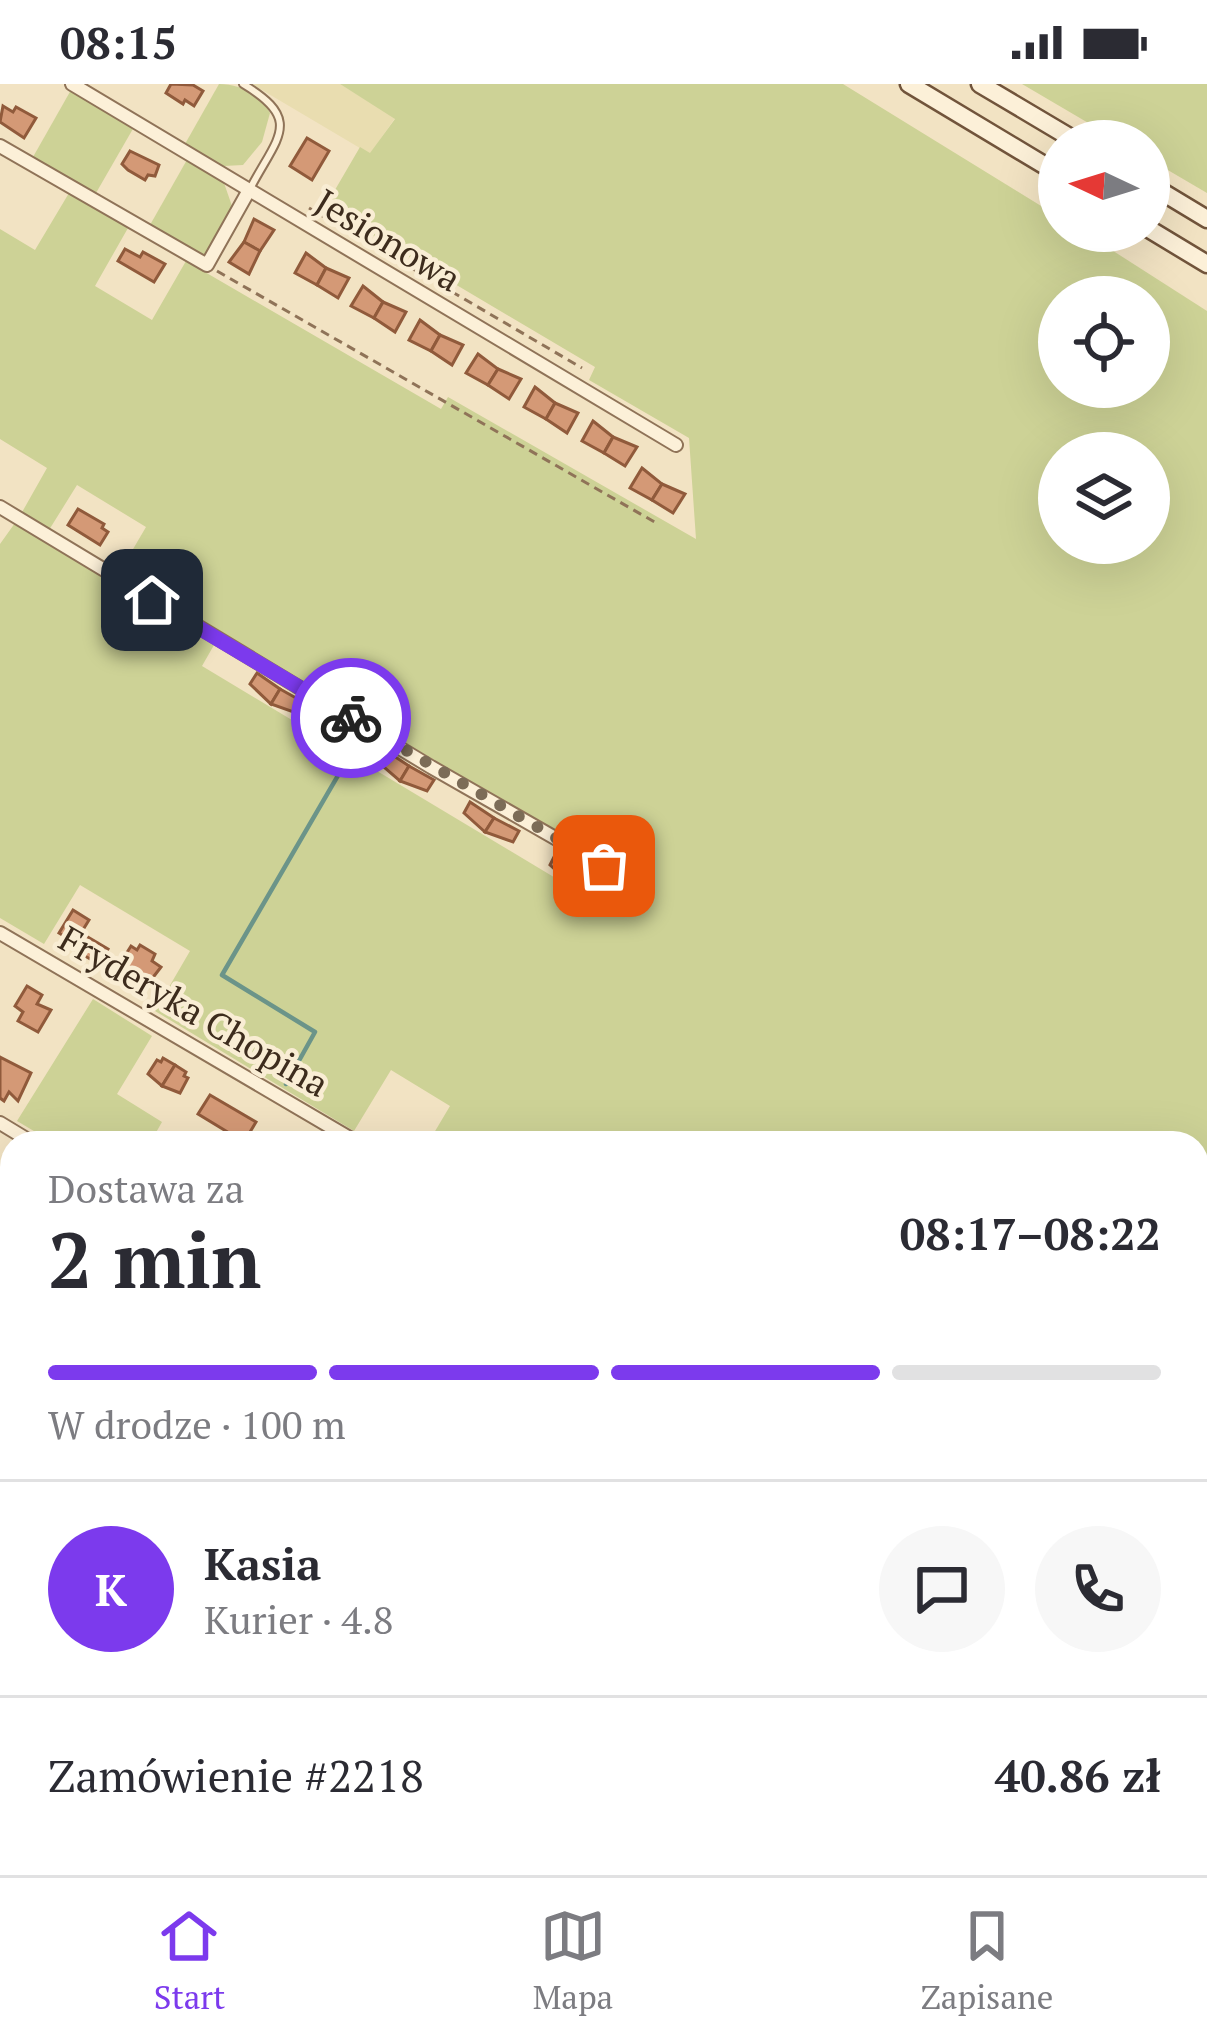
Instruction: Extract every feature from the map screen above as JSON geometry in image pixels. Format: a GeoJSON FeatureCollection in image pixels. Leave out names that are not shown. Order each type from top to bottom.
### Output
{"type":"FeatureCollection","features":[{"type":"Feature","properties":{"kind":"main road"},"geometry":{"type":"LineString","coordinates":[[910,84],[1038,161]]}},
{"type":"Feature","properties":{"kind":"main road"},"geometry":{"type":"LineString","coordinates":[[980,84],[1041,120]]}},
{"type":"Feature","properties":{"kind":"main road"},"geometry":{"type":"LineString","coordinates":[[1170,197],[1207,219]]}},
{"type":"Feature","properties":{"kind":"main road"},"geometry":{"type":"LineString","coordinates":[[1170,242],[1207,264]]}},
{"type":"Feature","properties":{"kind":"street","name":"Jesionowa"},"geometry":{"type":"LineString","coordinates":[[72,84],[676,445]]}},
{"type":"Feature","properties":{"kind":"street"},"geometry":{"type":"LineString","coordinates":[[0,146],[207,265],[248,192]]}},
{"type":"Feature","properties":{"kind":"street"},"geometry":{"type":"LineString","coordinates":[[0,507],[604,866]]}},
{"type":"Feature","properties":{"kind":"street","name":"Fryderyka Chopina"},"geometry":{"type":"LineString","coordinates":[[0,933],[338,1131]]}},
{"type":"Feature","properties":{"kind":"lane"},"geometry":{"type":"LineString","coordinates":[[243,84],[277,109],[281,124],[248,192]]}},
{"type":"Feature","properties":{"kind":"path"},"geometry":{"type":"LineString","coordinates":[[296,201],[582,368]]}},
{"type":"Feature","properties":{"kind":"path"},"geometry":{"type":"LineString","coordinates":[[207,265],[658,524]]}},
{"type":"Feature","properties":{"kind":"shaded area"},"geometry":{"type":"Polygon","coordinates":[[[252,84],[340,84],[395,118],[370,154],[252,84]]]}},
{"type":"Feature","properties":{"kind":"green space"},"geometry":{"type":"Polygon","coordinates":[[[219,84],[249,91],[270,113],[262,142],[243,165],[224,166],[185,144],[219,84]]]}},
{"type":"Feature","properties":{"kind":"green space"},"geometry":{"type":"Polygon","coordinates":[[[340,84],[843,84],[1038,204],[1038,252],[1115,252],[1152,276],[1038,276],[1038,408],[1170,408],[1170,287],[1207,311],[1207,1131],[435,1131],[450,1106],[391,1070],[354,1131],[155,1011],[190,951],[80,885],[44,944],[0,918],[0,544],[15,523],[214,645],[202,666],[612,912],[626,891],[609,880],[611,865],[603,852],[579,846],[119,573],[146,527],[77,485],[49,530],[21,514],[47,468],[0,439],[0,229],[35,250],[69,193],[128,228],[95,286],[152,320],[186,261],[441,409],[448,397],[696,539],[689,438],[589,380],[595,367],[325,207],[360,147],[370,153],[395,119],[340,84]]]}},
{"type":"Feature","properties":{"kind":"green space"},"geometry":{"type":"Polygon","coordinates":[[[1022,84],[1207,84],[1207,193],[1170,171],[1170,120],[1083,120],[1022,84]]]}},
{"type":"Feature","properties":{"kind":"green space"},"geometry":{"type":"Polygon","coordinates":[[[71,90],[134,127],[96,193],[33,157],[71,90]]]}},
{"type":"Feature","properties":{"kind":"green space"},"geometry":{"type":"Polygon","coordinates":[[[188,158],[224,183],[232,206],[204,256],[150,225],[188,158]]]}},
{"type":"Feature","properties":{"kind":"green space"},"geometry":{"type":"Polygon","coordinates":[[[93,999],[152,1036],[117,1094],[162,1122],[157,1131],[34,1131],[17,1121],[93,999]]]}},
{"type":"Feature","properties":{"kind":"building"},"geometry":{"type":"Polygon","coordinates":[[[171,84],[193,85],[203,91],[194,106],[185,100],[183,104],[166,93],[171,84]]]}},
{"type":"Feature","properties":{"kind":"building"},"geometry":{"type":"Polygon","coordinates":[[[3,106],[36,118],[24,138],[0,122],[3,106]]]}},
{"type":"Feature","properties":{"kind":"building"},"geometry":{"type":"Polygon","coordinates":[[[307,138],[329,151],[312,180],[290,166],[307,138]]]}},
{"type":"Feature","properties":{"kind":"building"},"geometry":{"type":"Polygon","coordinates":[[[130,151],[159,165],[155,176],[145,180],[122,164],[130,151]]]}},
{"type":"Feature","properties":{"kind":"building"},"geometry":{"type":"Polygon","coordinates":[[[254,219],[274,230],[260,251],[244,242],[254,219]]]}},
{"type":"Feature","properties":{"kind":"building"},"geometry":{"type":"Polygon","coordinates":[[[244,242],[260,251],[249,274],[229,262],[244,242]]]}},
{"type":"Feature","properties":{"kind":"building"},"geometry":{"type":"Polygon","coordinates":[[[125,249],[165,264],[154,282],[118,261],[125,249]]]}},
{"type":"Feature","properties":{"kind":"building"},"geometry":{"type":"Polygon","coordinates":[[[306,253],[326,268],[317,285],[295,273],[306,253]]]}},
{"type":"Feature","properties":{"kind":"building"},"geometry":{"type":"Polygon","coordinates":[[[326,268],[349,278],[338,298],[317,285],[326,268]]]}},
{"type":"Feature","properties":{"kind":"building"},"geometry":{"type":"Polygon","coordinates":[[[363,286],[383,302],[374,318],[351,306],[363,286]]]}},
{"type":"Feature","properties":{"kind":"building"},"geometry":{"type":"Polygon","coordinates":[[[383,302],[406,312],[395,332],[374,318],[383,302]]]}},
{"type":"Feature","properties":{"kind":"building"},"geometry":{"type":"Polygon","coordinates":[[[420,320],[440,335],[431,351],[409,340],[420,320]]]}},
{"type":"Feature","properties":{"kind":"building"},"geometry":{"type":"Polygon","coordinates":[[[440,335],[463,345],[452,365],[431,351],[440,335]]]}},
{"type":"Feature","properties":{"kind":"building"},"geometry":{"type":"Polygon","coordinates":[[[478,354],[498,369],[488,385],[466,373],[478,354]]]}},
{"type":"Feature","properties":{"kind":"building"},"geometry":{"type":"Polygon","coordinates":[[[498,369],[521,379],[509,399],[488,385],[498,369]]]}},
{"type":"Feature","properties":{"kind":"building"},"geometry":{"type":"Polygon","coordinates":[[[535,387],[555,403],[546,419],[524,407],[535,387]]]}},
{"type":"Feature","properties":{"kind":"building"},"geometry":{"type":"Polygon","coordinates":[[[555,403],[578,413],[567,433],[546,419],[555,403]]]}},
{"type":"Feature","properties":{"kind":"building"},"geometry":{"type":"Polygon","coordinates":[[[593,421],[613,437],[604,453],[582,441],[593,421]]]}},
{"type":"Feature","properties":{"kind":"building"},"geometry":{"type":"Polygon","coordinates":[[[613,437],[637,447],[625,466],[604,453],[613,437]]]}},
{"type":"Feature","properties":{"kind":"building"},"geometry":{"type":"Polygon","coordinates":[[[642,468],[662,484],[652,500],[630,488],[642,468]]]}},
{"type":"Feature","properties":{"kind":"building"},"geometry":{"type":"Polygon","coordinates":[[[662,484],[685,494],[673,513],[652,500],[662,484]]]}},
{"type":"Feature","properties":{"kind":"building"},"geometry":{"type":"Polygon","coordinates":[[[78,509],[104,524],[108,532],[100,545],[68,525],[78,509]]]}},
{"type":"Feature","properties":{"kind":"building"},"geometry":{"type":"Polygon","coordinates":[[[257,673],[280,689],[271,704],[250,684],[257,673]]]}},
{"type":"Feature","properties":{"kind":"building"},"geometry":{"type":"Polygon","coordinates":[[[280,689],[305,703],[299,714],[271,704],[280,689]]]}},
{"type":"Feature","properties":{"kind":"building"},"geometry":{"type":"Polygon","coordinates":[[[385,750],[409,766],[400,781],[378,762],[385,750]]]}},
{"type":"Feature","properties":{"kind":"building"},"geometry":{"type":"Polygon","coordinates":[[[409,766],[434,780],[427,791],[400,781],[409,766]]]}},
{"type":"Feature","properties":{"kind":"building"},"geometry":{"type":"Polygon","coordinates":[[[470,802],[494,818],[485,832],[464,813],[470,802]]]}},
{"type":"Feature","properties":{"kind":"building"},"geometry":{"type":"Polygon","coordinates":[[[494,818],[519,831],[513,842],[485,832],[494,818]]]}},
{"type":"Feature","properties":{"kind":"building"},"geometry":{"type":"Polygon","coordinates":[[[556,853],[580,869],[571,884],[550,865],[556,853]]]}},
{"type":"Feature","properties":{"kind":"building"},"geometry":{"type":"Polygon","coordinates":[[[580,869],[605,883],[598,894],[571,884],[580,869]]]}},
{"type":"Feature","properties":{"kind":"building"},"geometry":{"type":"Polygon","coordinates":[[[73,910],[89,920],[81,933],[108,949],[99,964],[71,948],[74,942],[59,933],[73,910]]]}},
{"type":"Feature","properties":{"kind":"building"},"geometry":{"type":"Polygon","coordinates":[[[140,945],[155,954],[152,961],[161,967],[151,980],[133,971],[129,978],[116,970],[131,946],[137,950],[140,945]]]}},
{"type":"Feature","properties":{"kind":"building"},"geometry":{"type":"Polygon","coordinates":[[[27,986],[42,995],[37,1004],[51,1010],[38,1032],[18,1021],[23,1012],[15,1006],[27,986]]]}},
{"type":"Feature","properties":{"kind":"building"},"geometry":{"type":"Polygon","coordinates":[[[0,1057],[31,1073],[18,1101],[9,1092],[4,1101],[0,1098],[0,1057]]]}},
{"type":"Feature","properties":{"kind":"building"},"geometry":{"type":"Polygon","coordinates":[[[163,1058],[175,1065],[162,1086],[148,1074],[163,1058]]]}},
{"type":"Feature","properties":{"kind":"building"},"geometry":{"type":"Polygon","coordinates":[[[175,1065],[188,1078],[180,1093],[162,1086],[175,1065]]]}},
{"type":"Feature","properties":{"kind":"building"},"geometry":{"type":"Polygon","coordinates":[[[210,1095],[256,1122],[251,1131],[226,1131],[198,1114],[210,1095]]]}},
{"type":"Feature","properties":{"kind":"waterway"},"geometry":{"type":"LineString","coordinates":[[286,1084],[315,1032],[222,975],[347,760]]}},
{"type":"Feature","properties":{"kind":"way so far"},"geometry":{"type":"LineString","coordinates":[[351,718],[604,866]]}},
{"type":"Feature","properties":{"kind":"route"},"geometry":{"type":"LineString","coordinates":[[152,600],[351,718]]}}]}
